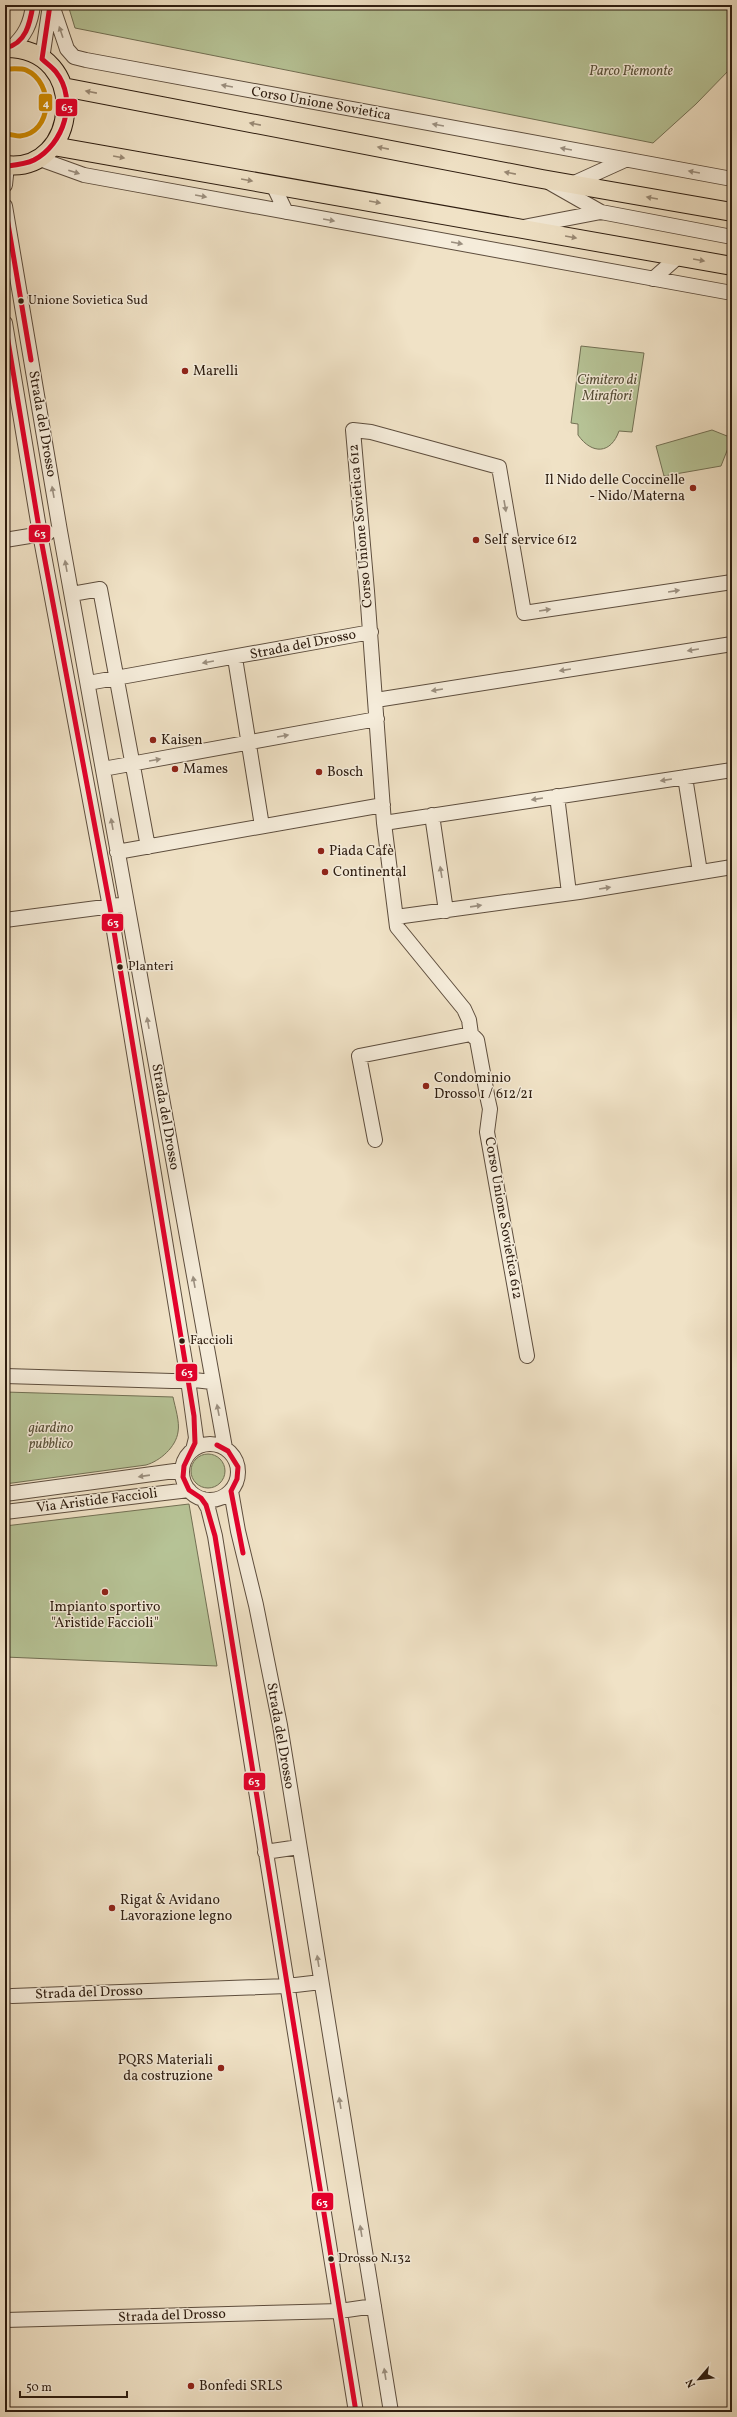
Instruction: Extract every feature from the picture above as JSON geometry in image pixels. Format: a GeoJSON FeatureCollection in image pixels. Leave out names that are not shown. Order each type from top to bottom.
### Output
{"type":"FeatureCollection","features":[{"type":"Feature","properties":{"kind":"main road"},"geometry":{"type":"LineString","coordinates":[[6,166],[22,164],[37,158],[53,146],[63,129],[67,104],[63,87],[56,73],[42,59],[28,52],[8,48]]}},
{"type":"Feature","properties":{"kind":"main road"},"geometry":{"type":"LineString","coordinates":[[63,87],[542,179],[732,212]]}},
{"type":"Feature","properties":{"kind":"main road"},"geometry":{"type":"LineString","coordinates":[[53,146],[732,266]]}},
{"type":"Feature","properties":{"kind":"street"},"geometry":{"type":"LineString","coordinates":[[8,48],[24,35],[32,18],[33,5]]}},
{"type":"Feature","properties":{"kind":"street"},"geometry":{"type":"LineString","coordinates":[[42,59],[51,5]]}},
{"type":"Feature","properties":{"kind":"street","name":"Corso Unione Sovietica"},"geometry":{"type":"LineString","coordinates":[[51,5],[67,49],[74,57],[732,179]]}},
{"type":"Feature","properties":{"kind":"street"},"geometry":{"type":"LineString","coordinates":[[37,158],[84,175],[732,293]]}},
{"type":"Feature","properties":{"kind":"street"},"geometry":{"type":"LineString","coordinates":[[572,184],[625,160]]}},
{"type":"Feature","properties":{"kind":"street"},"geometry":{"type":"LineString","coordinates":[[5,185],[6,166]]}},
{"type":"Feature","properties":{"kind":"street"},"geometry":{"type":"LineString","coordinates":[[542,179],[601,212],[732,237]]}},
{"type":"Feature","properties":{"kind":"street"},"geometry":{"type":"LineString","coordinates":[[273,185],[286,212]]}},
{"type":"Feature","properties":{"kind":"street","name":"Strada del Drosso"},"geometry":{"type":"LineString","coordinates":[[5,206],[60,531],[225,1448]]}},
{"type":"Feature","properties":{"kind":"street"},"geometry":{"type":"LineString","coordinates":[[518,228],[601,212]]}},
{"type":"Feature","properties":{"kind":"street"},"geometry":{"type":"LineString","coordinates":[[653,279],[679,256]]}},
{"type":"Feature","properties":{"kind":"street","name":"Strada del Drosso"},"geometry":{"type":"LineString","coordinates":[[5,323],[40,534],[110,907],[188,1380],[196,1438],[193,1450]]}},
{"type":"Feature","properties":{"kind":"street","name":"Corso Unione Sovietica 612"},"geometry":{"type":"LineString","coordinates":[[527,1356],[487,1132],[488,1100],[477,1040],[471,1034],[469,1020],[464,1009],[412,943],[399,932],[396,917],[384,823],[376,700],[353,430],[371,432],[499,467],[524,613],[732,582]]}},
{"type":"Feature","properties":{"kind":"street"},"geometry":{"type":"LineString","coordinates":[[5,540],[60,531]]}},
{"type":"Feature","properties":{"kind":"street"},"geometry":{"type":"LineString","coordinates":[[72,594],[100,588],[148,847]]}},
{"type":"Feature","properties":{"kind":"street","name":"Strada del Drosso"},"geometry":{"type":"LineString","coordinates":[[88,683],[235,658],[370,632]]}},
{"type":"Feature","properties":{"kind":"street"},"geometry":{"type":"LineString","coordinates":[[376,700],[732,644]]}},
{"type":"Feature","properties":{"kind":"street","name":"Strada del Drosso"},"geometry":{"type":"LineString","coordinates":[[235,658],[250,742],[262,826]]}},
{"type":"Feature","properties":{"kind":"street"},"geometry":{"type":"LineString","coordinates":[[103,769],[377,719]]}},
{"type":"Feature","properties":{"kind":"street"},"geometry":{"type":"LineString","coordinates":[[384,823],[732,770]]}},
{"type":"Feature","properties":{"kind":"street"},"geometry":{"type":"LineString","coordinates":[[685,777],[700,872]]}},
{"type":"Feature","properties":{"kind":"street"},"geometry":{"type":"LineString","coordinates":[[557,796],[569,893]]}},
{"type":"Feature","properties":{"kind":"street"},"geometry":{"type":"LineString","coordinates":[[117,852],[383,805]]}},
{"type":"Feature","properties":{"kind":"street"},"geometry":{"type":"LineString","coordinates":[[432,815],[446,910]]}},
{"type":"Feature","properties":{"kind":"street"},"geometry":{"type":"LineString","coordinates":[[396,917],[569,893],[732,867]]}},
{"type":"Feature","properties":{"kind":"street"},"geometry":{"type":"LineString","coordinates":[[5,920],[127,904]]}},
{"type":"Feature","properties":{"kind":"street"},"geometry":{"type":"LineString","coordinates":[[375,1140],[359,1056],[471,1034]]}},
{"type":"Feature","properties":{"kind":"street"},"geometry":{"type":"LineString","coordinates":[[5,1376],[188,1380],[212,1382]]}},
{"type":"Feature","properties":{"kind":"street"},"geometry":{"type":"LineString","coordinates":[[203,1499],[219,1499],[231,1490],[237,1479],[238,1467],[232,1455],[225,1448],[209,1444],[193,1450],[184,1462],[182,1470],[183,1479],[189,1490],[203,1499],[208,1508],[215,1536],[356,2412]]}},
{"type":"Feature","properties":{"kind":"street","name":"Via Aristide Faccioli"},"geometry":{"type":"LineString","coordinates":[[5,1494],[182,1470]]}},
{"type":"Feature","properties":{"kind":"street","name":"Via Aristide Faccioli"},"geometry":{"type":"LineString","coordinates":[[5,1512],[189,1490]]}},
{"type":"Feature","properties":{"kind":"street","name":"Strada del Drosso"},"geometry":{"type":"LineString","coordinates":[[231,1490],[238,1532],[256,1605],[280,1725],[391,2412]]}},
{"type":"Feature","properties":{"kind":"street"},"geometry":{"type":"LineString","coordinates":[[265,1852],[299,1847]]}},
{"type":"Feature","properties":{"kind":"street","name":"Strada del Drosso"},"geometry":{"type":"LineString","coordinates":[[12,1996],[287,1986],[321,1982]]}},
{"type":"Feature","properties":{"kind":"street","name":"Strada del Drosso"},"geometry":{"type":"LineString","coordinates":[[5,2320],[340,2311],[374,2306]]}},
{"type":"Feature","properties":{"kind":"green space","name":"Parco Piemonte"},"geometry":{"type":"Polygon","coordinates":[[[68,5],[732,5],[732,67],[696,104],[653,143],[75,28],[68,5]]]}},
{"type":"Feature","properties":{"kind":"green space","name":"Cimitero di Mirafiori"},"geometry":{"type":"Polygon","coordinates":[[[581,346],[644,353],[632,432],[619,431],[616,439],[606,448],[595,449],[583,442],[578,435],[578,424],[571,423],[581,346]]]}},
{"type":"Feature","properties":{"kind":"green space"},"geometry":{"type":"Polygon","coordinates":[[[712,430],[732,438],[721,466],[664,476],[656,446],[712,430]]]}},
{"type":"Feature","properties":{"kind":"green space","name":"giardino pubblico"},"geometry":{"type":"Polygon","coordinates":[[[5,1392],[173,1397],[178,1424],[177,1438],[171,1448],[162,1457],[146,1465],[5,1484],[5,1392]]]}},
{"type":"Feature","properties":{"kind":"green space"},"geometry":{"type":"Polygon","coordinates":[[[208,1454],[214,1455],[220,1459],[224,1465],[224,1477],[220,1483],[214,1487],[208,1488],[202,1487],[196,1483],[192,1477],[191,1471],[192,1465],[196,1459],[202,1455],[208,1454]]]}},
{"type":"Feature","properties":{"kind":"green space","name":"Impianto sportivo \"Aristide Faccioli\""},"geometry":{"type":"Polygon","coordinates":[[[189,1504],[217,1666],[5,1657],[5,1526],[189,1504]]]}},
{"type":"Feature","properties":{"kind":"transit line","name":"63"},"geometry":{"type":"LineString","coordinates":[[5,48],[18,42],[26,32],[33,5]]}},
{"type":"Feature","properties":{"kind":"transit line","name":"63"},"geometry":{"type":"LineString","coordinates":[[5,185],[7,166],[34,160],[44,153],[60,133],[64,120],[67,108],[63,83],[53,68],[42,59],[50,5]]}},
{"type":"Feature","properties":{"kind":"transit line","name":"4"},"geometry":{"type":"LineString","coordinates":[[5,69],[24,69],[35,76],[42,85],[46,107],[44,117],[39,126],[31,133],[20,136],[5,134]]}},
{"type":"Feature","properties":{"kind":"transit line","name":"63"},"geometry":{"type":"LineString","coordinates":[[5,206],[31,360]]}},
{"type":"Feature","properties":{"kind":"transit line","name":"63"},"geometry":{"type":"LineString","coordinates":[[5,323],[40,534],[110,907],[194,1416],[195,1443],[184,1466],[183,1477],[189,1490],[201,1498],[206,1505],[215,1536],[356,2412]]}},
{"type":"Feature","properties":{"kind":"transit line","name":"63"},"geometry":{"type":"LineString","coordinates":[[217,1445],[228,1451],[238,1467],[237,1479],[231,1491],[243,1553]]}},
{"type":"Feature","properties":{"kind":"place","name":"Unione Sovietica Sud"},"geometry":{"type":"Point","coordinates":[21,301]}},
{"type":"Feature","properties":{"kind":"place","name":"Marelli"},"geometry":{"type":"Point","coordinates":[185,371]}},
{"type":"Feature","properties":{"kind":"place","name":"Il Nido delle Coccinelle - Nido/Materna"},"geometry":{"type":"Point","coordinates":[693,488]}},
{"type":"Feature","properties":{"kind":"place","name":"Self service 612"},"geometry":{"type":"Point","coordinates":[476,540]}},
{"type":"Feature","properties":{"kind":"place","name":"Kaisen"},"geometry":{"type":"Point","coordinates":[153,740]}},
{"type":"Feature","properties":{"kind":"place","name":"Mames"},"geometry":{"type":"Point","coordinates":[175,769]}},
{"type":"Feature","properties":{"kind":"place","name":"Bosch"},"geometry":{"type":"Point","coordinates":[319,772]}},
{"type":"Feature","properties":{"kind":"place","name":"Piada Cafè"},"geometry":{"type":"Point","coordinates":[321,851]}},
{"type":"Feature","properties":{"kind":"place","name":"Continental"},"geometry":{"type":"Point","coordinates":[325,872]}},
{"type":"Feature","properties":{"kind":"place","name":"Planteri"},"geometry":{"type":"Point","coordinates":[120,967]}},
{"type":"Feature","properties":{"kind":"place","name":"Condominio Drosso 1 / 612/21"},"geometry":{"type":"Point","coordinates":[426,1086]}},
{"type":"Feature","properties":{"kind":"place","name":"Faccioli"},"geometry":{"type":"Point","coordinates":[182,1341]}},
{"type":"Feature","properties":{"kind":"place","name":"Impianto sportivo \"Aristide Faccioli\""},"geometry":{"type":"Point","coordinates":[105,1592]}},
{"type":"Feature","properties":{"kind":"place","name":"Rigat & Avidano Lavorazione legno"},"geometry":{"type":"Point","coordinates":[112,1908]}},
{"type":"Feature","properties":{"kind":"place","name":"PQRS Materiali da costruzione"},"geometry":{"type":"Point","coordinates":[221,2068]}},
{"type":"Feature","properties":{"kind":"place","name":"Drosso N.132"},"geometry":{"type":"Point","coordinates":[331,2259]}},
{"type":"Feature","properties":{"kind":"place","name":"Bonfedi SRLS"},"geometry":{"type":"Point","coordinates":[191,2386]}}]}
